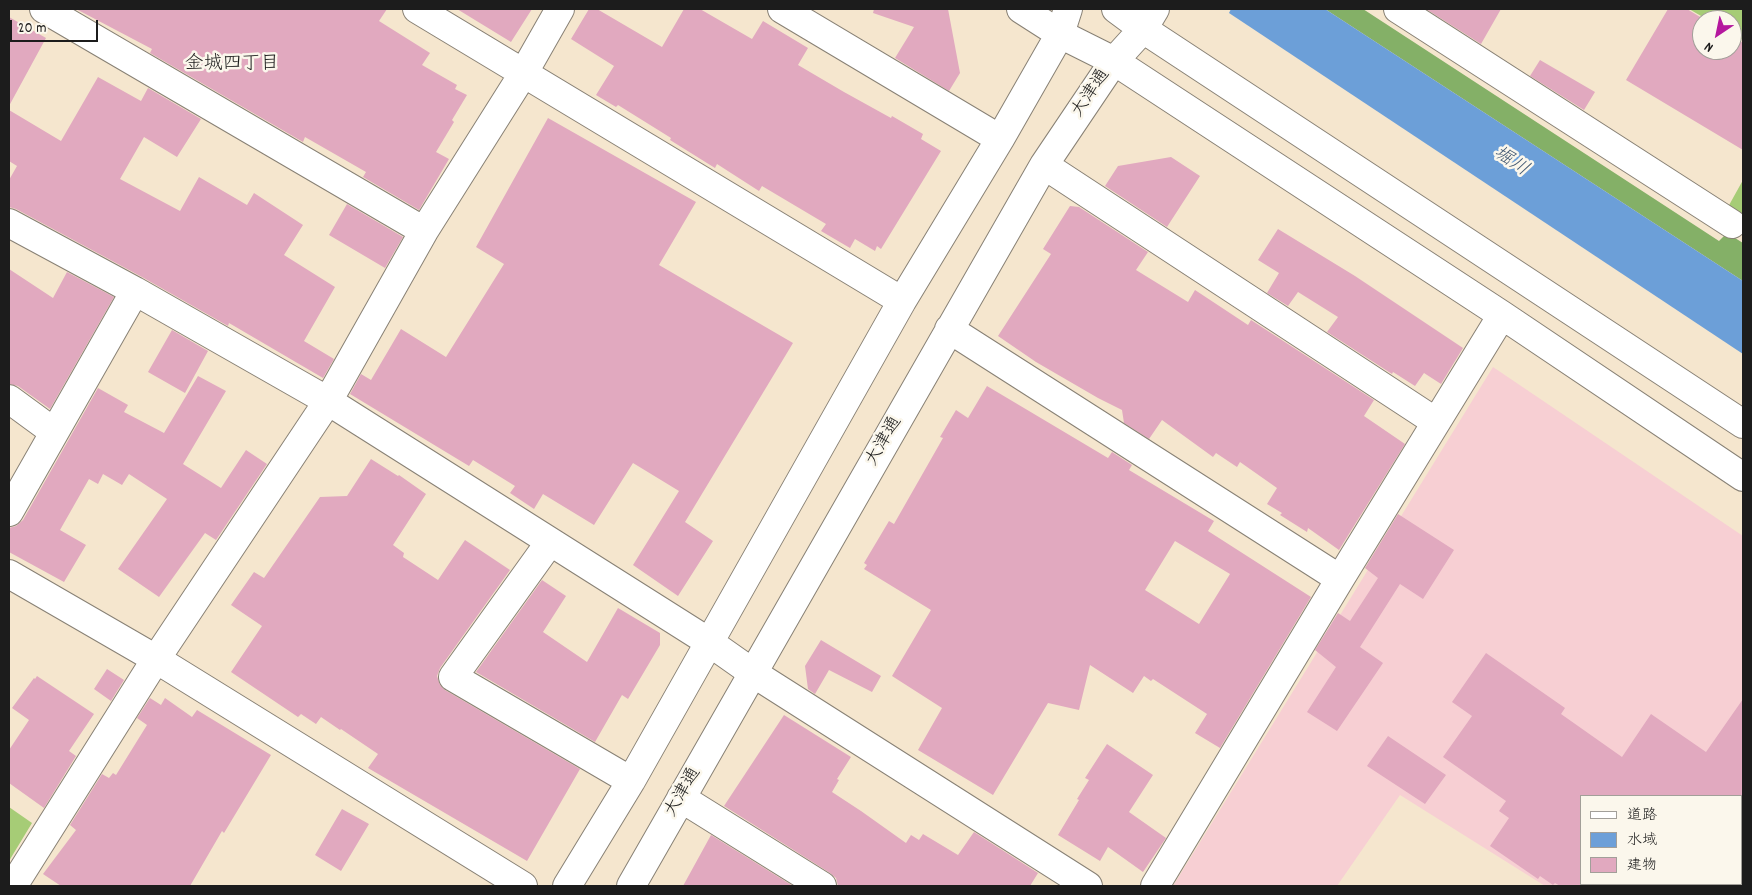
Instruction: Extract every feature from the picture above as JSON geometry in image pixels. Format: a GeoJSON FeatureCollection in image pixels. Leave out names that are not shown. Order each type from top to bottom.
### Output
{"type":"FeatureCollection","features":[{"type":"Feature","properties":{"kind":"street"},"geometry":{"type":"LineString","coordinates":[[44,9],[424,231]]}},
{"type":"Feature","properties":{"kind":"street"},"geometry":{"type":"LineString","coordinates":[[418,9],[902,301]]}},
{"type":"Feature","properties":{"kind":"street"},"geometry":{"type":"LineString","coordinates":[[13,886],[156,659],[328,401],[424,231],[524,74],[560,9]]}},
{"type":"Feature","properties":{"kind":"street"},"geometry":{"type":"LineString","coordinates":[[782,9],[1000,139]]}},
{"type":"Feature","properties":{"kind":"street"},"geometry":{"type":"LineString","coordinates":[[1020,9],[1060,34],[1114,61],[1502,315],[1743,477]]}},
{"type":"Feature","properties":{"kind":"street"},"geometry":{"type":"LineString","coordinates":[[567,886],[631,781],[902,301],[1000,139],[1060,34],[1068,9]]}},
{"type":"Feature","properties":{"kind":"street"},"geometry":{"type":"LineString","coordinates":[[1116,9],[1149,19],[1743,424]]}},
{"type":"Feature","properties":{"kind":"street"},"geometry":{"type":"LineString","coordinates":[[1398,9],[1732,224]]}},
{"type":"Feature","properties":{"kind":"street","name":"大津通"},"geometry":{"type":"LineString","coordinates":[[631,886],[1044,165],[1114,61],[1149,19]]}},
{"type":"Feature","properties":{"kind":"street"},"geometry":{"type":"LineString","coordinates":[[1044,165],[1436,422]]}},
{"type":"Feature","properties":{"kind":"street"},"geometry":{"type":"LineString","coordinates":[[9,223],[135,291],[328,401],[709,642],[753,673],[1088,886]]}},
{"type":"Feature","properties":{"kind":"street"},"geometry":{"type":"LineString","coordinates":[[9,512],[135,291]]}},
{"type":"Feature","properties":{"kind":"street"},"geometry":{"type":"LineString","coordinates":[[1155,886],[1502,315]]}},
{"type":"Feature","properties":{"kind":"street"},"geometry":{"type":"LineString","coordinates":[[949,329],[1340,579]]}},
{"type":"Feature","properties":{"kind":"street"},"geometry":{"type":"LineString","coordinates":[[9,399],[54,432]]}},
{"type":"Feature","properties":{"kind":"street"},"geometry":{"type":"LineString","coordinates":[[550,542],[453,677],[631,781]]}},
{"type":"Feature","properties":{"kind":"street"},"geometry":{"type":"LineString","coordinates":[[9,574],[156,659],[523,886]]}},
{"type":"Feature","properties":{"kind":"street"},"geometry":{"type":"LineString","coordinates":[[681,798],[822,886]]}},
{"type":"Feature","properties":{"kind":"shaded area"},"geometry":{"type":"Polygon","coordinates":[[[1493,367],[1743,536],[1743,886],[1545,886],[1400,795],[1337,886],[1173,886],[1493,367]]]}},
{"type":"Feature","properties":{"kind":"green space"},"geometry":{"type":"Polygon","coordinates":[[[1325,9],[1363,9],[1719,241],[1727,233],[1743,243],[1743,281],[1325,9]]]}},
{"type":"Feature","properties":{"kind":"green space"},"geometry":{"type":"Polygon","coordinates":[[[1689,9],[1743,9],[1743,40],[1742,10],[1692,11],[1689,9]]]}},
{"type":"Feature","properties":{"kind":"green space"},"geometry":{"type":"Polygon","coordinates":[[[1743,180],[1743,216],[1728,207],[1743,180]]]}},
{"type":"Feature","properties":{"kind":"green space"},"geometry":{"type":"Polygon","coordinates":[[[9,807],[32,823],[9,861],[9,807]]]}},
{"type":"Feature","properties":{"kind":"water","name":"堀川"},"geometry":{"type":"Polygon","coordinates":[[[1231,9],[1325,9],[1743,281],[1743,354],[1229,13],[1231,9]]]}},
{"type":"Feature","properties":{"kind":"building"},"geometry":{"type":"Polygon","coordinates":[[[76,9],[387,9],[379,21],[430,53],[422,65],[457,85],[455,89],[467,95],[436,152],[449,159],[419,210],[363,177],[366,172],[305,137],[303,142],[150,53],[152,49],[76,9]]]}},
{"type":"Feature","properties":{"kind":"building"},"geometry":{"type":"Polygon","coordinates":[[[457,9],[532,9],[511,42],[457,9]]]}},
{"type":"Feature","properties":{"kind":"building"},"geometry":{"type":"Polygon","coordinates":[[[589,9],[597,9],[662,47],[684,9],[700,9],[752,39],[763,21],[808,48],[798,65],[923,134],[921,139],[941,151],[881,249],[877,246],[875,251],[855,239],[850,248],[821,231],[826,224],[762,186],[759,191],[717,164],[715,168],[618,105],[616,107],[596,95],[614,66],[571,39],[589,9]]]}},
{"type":"Feature","properties":{"kind":"building"},"geometry":{"type":"Polygon","coordinates":[[[874,9],[948,9],[960,73],[949,91],[895,58],[914,27],[873,13],[874,9]]]}},
{"type":"Feature","properties":{"kind":"building"},"geometry":{"type":"Polygon","coordinates":[[[1426,9],[1501,9],[1481,44],[1426,9]]]}},
{"type":"Feature","properties":{"kind":"building"},"geometry":{"type":"Polygon","coordinates":[[[1668,9],[1687,9],[1692,12],[1692,60],[1742,60],[1743,43],[1743,150],[1626,80],[1668,9]]]}},
{"type":"Feature","properties":{"kind":"building"},"geometry":{"type":"Polygon","coordinates":[[[9,17],[46,38],[9,106],[9,17]]]}},
{"type":"Feature","properties":{"kind":"building"},"geometry":{"type":"Polygon","coordinates":[[[1540,60],[1595,92],[1584,110],[1530,76],[1540,60]]]}},
{"type":"Feature","properties":{"kind":"building"},"geometry":{"type":"Polygon","coordinates":[[[98,77],[141,101],[148,88],[201,119],[177,157],[144,137],[120,179],[180,211],[199,177],[247,205],[254,193],[303,225],[284,255],[335,287],[304,341],[334,359],[323,378],[229,323],[228,326],[142,277],[9,207],[9,180],[17,166],[9,161],[9,110],[61,141],[98,77]]]}},
{"type":"Feature","properties":{"kind":"building"},"geometry":{"type":"Polygon","coordinates":[[[548,118],[696,202],[659,265],[793,343],[685,522],[713,541],[678,596],[633,565],[679,491],[633,463],[594,525],[543,494],[534,509],[510,493],[515,486],[473,460],[469,466],[350,394],[361,374],[371,380],[401,329],[446,357],[504,264],[476,247],[548,118]]]}},
{"type":"Feature","properties":{"kind":"building"},"geometry":{"type":"Polygon","coordinates":[[[1171,157],[1200,176],[1167,227],[1105,186],[1118,166],[1171,157]]]}},
{"type":"Feature","properties":{"kind":"building"},"geometry":{"type":"Polygon","coordinates":[[[347,204],[403,237],[385,268],[329,235],[347,204]]]}},
{"type":"Feature","properties":{"kind":"building"},"geometry":{"type":"Polygon","coordinates":[[[1070,206],[1079,207],[1148,252],[1136,270],[1188,302],[1195,290],[1248,325],[1251,320],[1374,400],[1364,416],[1405,444],[1339,550],[1308,528],[1307,532],[1280,515],[1282,513],[1267,504],[1277,488],[1240,462],[1237,467],[1216,453],[1213,457],[1162,420],[1149,439],[1124,423],[1122,410],[1036,362],[998,336],[1051,254],[1043,249],[1070,206]]]}},
{"type":"Feature","properties":{"kind":"building"},"geometry":{"type":"Polygon","coordinates":[[[1278,229],[1355,276],[1463,348],[1441,384],[1424,373],[1415,386],[1393,372],[1392,374],[1327,332],[1338,317],[1298,292],[1288,306],[1267,293],[1279,273],[1258,260],[1278,229]]]}},
{"type":"Feature","properties":{"kind":"building"},"geometry":{"type":"Polygon","coordinates":[[[9,269],[53,298],[67,272],[114,297],[50,409],[18,386],[9,384],[9,269]]]}},
{"type":"Feature","properties":{"kind":"building"},"geometry":{"type":"Polygon","coordinates":[[[172,330],[208,351],[185,393],[148,372],[172,330]]]}},
{"type":"Feature","properties":{"kind":"building"},"geometry":{"type":"Polygon","coordinates":[[[198,376],[226,391],[183,464],[221,488],[246,450],[267,464],[216,540],[205,533],[159,597],[118,569],[167,499],[129,474],[122,485],[103,474],[98,484],[89,479],[60,530],[86,545],[64,582],[9,552],[9,528],[16,526],[23,520],[98,388],[128,405],[124,412],[164,433],[198,376]]]}},
{"type":"Feature","properties":{"kind":"building"},"geometry":{"type":"Polygon","coordinates":[[[987,386],[1108,458],[1112,452],[1132,465],[1129,470],[1214,521],[1208,531],[1311,597],[1220,748],[1195,733],[1207,714],[1153,679],[1151,681],[1144,676],[1133,693],[1090,665],[1079,710],[1048,703],[993,795],[918,750],[942,708],[892,676],[931,610],[864,569],[867,565],[864,563],[889,521],[894,524],[943,438],[940,437],[956,410],[968,418],[987,386]],[[1175,541],[1145,590],[1199,624],[1230,574],[1175,541]]]}},
{"type":"Feature","properties":{"kind":"building"},"geometry":{"type":"Polygon","coordinates":[[[371,459],[399,475],[426,494],[393,545],[404,553],[403,557],[438,580],[465,540],[510,570],[440,668],[437,676],[440,685],[445,690],[580,769],[527,861],[368,768],[378,754],[341,729],[321,717],[316,724],[301,714],[298,717],[231,672],[262,626],[231,605],[254,572],[264,578],[320,497],[347,496],[371,459]]]}},
{"type":"Feature","properties":{"kind":"building"},"geometry":{"type":"Polygon","coordinates":[[[1398,514],[1454,550],[1423,599],[1400,584],[1360,647],[1383,663],[1337,731],[1307,712],[1336,667],[1315,650],[1338,613],[1350,621],[1378,578],[1365,568],[1398,514]]]}},
{"type":"Feature","properties":{"kind":"building"},"geometry":{"type":"Polygon","coordinates":[[[542,580],[566,596],[543,632],[587,662],[618,608],[660,633],[660,645],[628,699],[622,695],[595,742],[476,672],[542,580]]]}},
{"type":"Feature","properties":{"kind":"building"},"geometry":{"type":"Polygon","coordinates":[[[821,640],[881,676],[872,692],[829,670],[815,694],[808,689],[805,666],[821,640]]]}},
{"type":"Feature","properties":{"kind":"building"},"geometry":{"type":"Polygon","coordinates":[[[1486,653],[1565,708],[1561,714],[1622,757],[1651,714],[1706,752],[1743,699],[1743,796],[1580,795],[1581,886],[1560,886],[1555,883],[1553,885],[1540,876],[1538,879],[1490,846],[1509,818],[1499,811],[1506,801],[1443,757],[1472,716],[1452,702],[1486,653]]]}},
{"type":"Feature","properties":{"kind":"building"},"geometry":{"type":"Polygon","coordinates":[[[107,669],[124,680],[111,701],[94,689],[107,669]]]}},
{"type":"Feature","properties":{"kind":"building"},"geometry":{"type":"Polygon","coordinates":[[[37,676],[94,714],[69,751],[76,756],[44,808],[9,783],[9,750],[29,720],[12,708],[37,676]]]}},
{"type":"Feature","properties":{"kind":"building"},"geometry":{"type":"Polygon","coordinates":[[[150,698],[161,705],[165,698],[192,717],[197,710],[271,755],[224,833],[222,831],[190,886],[61,886],[43,874],[76,830],[70,825],[102,774],[109,778],[113,773],[116,775],[147,725],[137,718],[150,698]]]}},
{"type":"Feature","properties":{"kind":"building"},"geometry":{"type":"Polygon","coordinates":[[[784,715],[851,757],[837,779],[839,780],[832,792],[906,843],[911,835],[919,840],[923,834],[958,855],[974,832],[1038,873],[1030,886],[838,886],[836,878],[830,873],[724,806],[784,715]]]}},
{"type":"Feature","properties":{"kind":"building"},"geometry":{"type":"Polygon","coordinates":[[[1388,736],[1446,775],[1425,804],[1367,766],[1388,736]]]}},
{"type":"Feature","properties":{"kind":"building"},"geometry":{"type":"Polygon","coordinates":[[[1107,744],[1153,775],[1129,812],[1166,838],[1143,872],[1108,847],[1100,861],[1058,835],[1089,780],[1085,778],[1107,744]]]}},
{"type":"Feature","properties":{"kind":"building"},"geometry":{"type":"Polygon","coordinates":[[[342,809],[369,824],[341,871],[315,855],[342,809]]]}},
{"type":"Feature","properties":{"kind":"building"},"geometry":{"type":"Polygon","coordinates":[[[711,835],[793,886],[683,886],[711,835]]]}},
{"type":"Feature","properties":{"kind":"district","name":"金城四丁目"},"geometry":{"type":"Point","coordinates":[232,65]}}]}
